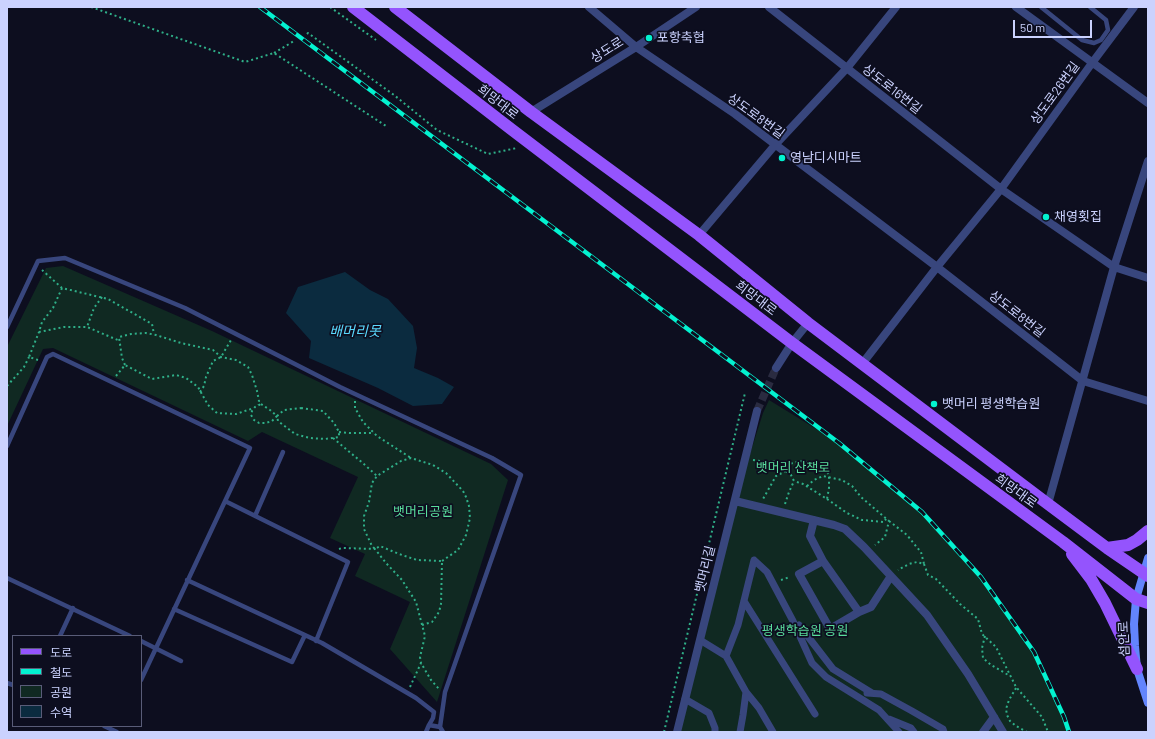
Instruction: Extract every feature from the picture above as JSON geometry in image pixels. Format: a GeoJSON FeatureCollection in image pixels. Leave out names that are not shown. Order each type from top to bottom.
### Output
{"type":"FeatureCollection","features":[{"type":"Feature","properties":{"kind":"main road","name":"희망대로"},"geometry":{"type":"LineString","coordinates":[[353,7],[531,145],[792,343],[1063,542],[1136,599],[1148,603]]}},
{"type":"Feature","properties":{"kind":"main road","name":"희망대로"},"geometry":{"type":"LineString","coordinates":[[395,7],[531,112],[699,235],[808,323],[862,364],[1106,548],[1146,575]]}},
{"type":"Feature","properties":{"kind":"main road"},"geometry":{"type":"LineString","coordinates":[[1106,548],[1128,545],[1138,540],[1148,532]]}},
{"type":"Feature","properties":{"kind":"main road"},"geometry":{"type":"LineString","coordinates":[[1063,542],[1091,580],[1105,603],[1137,669]]}},
{"type":"Feature","properties":{"kind":"main road","name":"섬안로"},"geometry":{"type":"LineString","coordinates":[[1148,558],[1146,575],[1136,599],[1134,631],[1137,669],[1148,703]]}},
{"type":"Feature","properties":{"kind":"street","name":"상도로8번길"},"geometry":{"type":"LineString","coordinates":[[589,7],[636,46],[735,114],[937,267],[1083,381],[1148,402]]}},
{"type":"Feature","properties":{"kind":"street","name":"상도로"},"geometry":{"type":"LineString","coordinates":[[531,112],[696,7]]}},
{"type":"Feature","properties":{"kind":"street","name":"상도로16번길"},"geometry":{"type":"LineString","coordinates":[[769,7],[1001,189],[1114,267],[1148,278]]}},
{"type":"Feature","properties":{"kind":"street"},"geometry":{"type":"LineString","coordinates":[[699,235],[775,145],[847,68],[896,7]]}},
{"type":"Feature","properties":{"kind":"street","name":"상도로26번길"},"geometry":{"type":"LineString","coordinates":[[1016,7],[1148,104]]}},
{"type":"Feature","properties":{"kind":"street"},"geometry":{"type":"LineString","coordinates":[[1092,62],[1134,7]]}},
{"type":"Feature","properties":{"kind":"street","name":"상도로26번길"},"geometry":{"type":"LineString","coordinates":[[1001,189],[1092,62]]}},
{"type":"Feature","properties":{"kind":"street"},"geometry":{"type":"LineString","coordinates":[[1083,381],[1114,267],[1148,161]]}},
{"type":"Feature","properties":{"kind":"street"},"geometry":{"type":"LineString","coordinates":[[862,364],[937,267],[1001,189]]}},
{"type":"Feature","properties":{"kind":"street"},"geometry":{"type":"LineString","coordinates":[[776,368],[792,343],[808,323]]}},
{"type":"Feature","properties":{"kind":"street","name":"희망대로"},"geometry":{"type":"LineString","coordinates":[[1048,504],[1083,381]]}},
{"type":"Feature","properties":{"kind":"street","name":"뱃머리길"},"geometry":{"type":"LineString","coordinates":[[677,732],[757,411]]}},
{"type":"Feature","properties":{"kind":"street"},"geometry":{"type":"LineString","coordinates":[[734,501],[845,529],[868,551],[927,615],[968,674],[1003,732]]}},
{"type":"Feature","properties":{"kind":"street"},"geometry":{"type":"LineString","coordinates":[[814,520],[810,536],[824,561],[859,612]]}},
{"type":"Feature","properties":{"kind":"street"},"geometry":{"type":"LineString","coordinates":[[726,656],[738,625],[754,560],[767,572],[794,620],[812,663],[826,677],[880,710],[898,732]]}},
{"type":"Feature","properties":{"kind":"street"},"geometry":{"type":"LineString","coordinates":[[824,561],[799,574],[830,629],[859,612],[871,607],[891,576]]}},
{"type":"Feature","properties":{"kind":"street"},"geometry":{"type":"LineString","coordinates":[[744,601],[815,714]]}},
{"type":"Feature","properties":{"kind":"street"},"geometry":{"type":"LineString","coordinates":[[794,620],[833,669],[872,693]]}},
{"type":"Feature","properties":{"kind":"street"},"geometry":{"type":"LineString","coordinates":[[700,640],[726,656],[746,692],[759,708],[773,732]]}},
{"type":"Feature","properties":{"kind":"street"},"geometry":{"type":"LineString","coordinates":[[740,732],[744,715],[746,692]]}},
{"type":"Feature","properties":{"kind":"street"},"geometry":{"type":"LineString","coordinates":[[851,692],[881,694],[943,729],[944,732]]}},
{"type":"Feature","properties":{"kind":"street"},"geometry":{"type":"LineString","coordinates":[[685,699],[709,713],[715,728],[715,732]]}},
{"type":"Feature","properties":{"kind":"street"},"geometry":{"type":"LineString","coordinates":[[983,732],[994,717]]}},
{"type":"Feature","properties":{"kind":"street"},"geometry":{"type":"LineString","coordinates":[[887,718],[911,728],[914,732]]}},
{"type":"Feature","properties":{"kind":"lane"},"geometry":{"type":"LineString","coordinates":[[1041,7],[1082,40],[1094,43],[1101,40],[1108,30],[1106,20],[1090,7]]}},
{"type":"Feature","properties":{"kind":"lane"},"geometry":{"type":"LineString","coordinates":[[7,327],[38,261],[65,258],[185,308],[355,394],[492,458],[521,475],[445,696],[441,730],[429,725]]}},
{"type":"Feature","properties":{"kind":"lane"},"geometry":{"type":"LineString","coordinates":[[7,446],[47,357],[53,354],[250,448],[142,678]]}},
{"type":"Feature","properties":{"kind":"lane"},"geometry":{"type":"LineString","coordinates":[[255,516],[283,452]]}},
{"type":"Feature","properties":{"kind":"lane"},"geometry":{"type":"LineString","coordinates":[[224,501],[348,562],[316,641]]}},
{"type":"Feature","properties":{"kind":"lane"},"geometry":{"type":"LineString","coordinates":[[7,578],[128,635]]}},
{"type":"Feature","properties":{"kind":"lane"},"geometry":{"type":"LineString","coordinates":[[188,580],[305,635],[407,693],[434,712],[433,718],[426,732]]}},
{"type":"Feature","properties":{"kind":"lane"},"geometry":{"type":"LineString","coordinates":[[60,635],[73,608]]}},
{"type":"Feature","properties":{"kind":"lane"},"geometry":{"type":"LineString","coordinates":[[174,609],[292,662],[305,635]]}},
{"type":"Feature","properties":{"kind":"lane"},"geometry":{"type":"LineString","coordinates":[[142,641],[181,661]]}},
{"type":"Feature","properties":{"kind":"lane"},"geometry":{"type":"LineString","coordinates":[[106,727],[117,732]]}},
{"type":"Feature","properties":{"kind":"path"},"geometry":{"type":"LineString","coordinates":[[91,7],[245,62],[274,53],[294,41]]}},
{"type":"Feature","properties":{"kind":"path"},"geometry":{"type":"LineString","coordinates":[[307,34],[308,33],[394,95],[437,130],[488,154],[531,145]]}},
{"type":"Feature","properties":{"kind":"path"},"geometry":{"type":"LineString","coordinates":[[274,53],[386,126]]}},
{"type":"Feature","properties":{"kind":"path"},"geometry":{"type":"LineString","coordinates":[[36,265],[62,288],[108,299],[152,324],[154,335]]}},
{"type":"Feature","properties":{"kind":"path"},"geometry":{"type":"LineString","coordinates":[[7,386],[24,366],[29,357],[42,322],[53,308],[62,288]]}},
{"type":"Feature","properties":{"kind":"path"},"geometry":{"type":"LineString","coordinates":[[87,327],[94,308],[102,298]]}},
{"type":"Feature","properties":{"kind":"path"},"geometry":{"type":"LineString","coordinates":[[39,332],[64,327],[87,327],[120,342]]}},
{"type":"Feature","properties":{"kind":"path"},"geometry":{"type":"LineString","coordinates":[[254,408],[251,416],[259,423],[272,421],[277,416],[284,410],[301,408],[324,411],[339,432],[338,437],[325,439],[310,438],[295,434],[278,421],[277,416],[262,404],[236,414],[217,413],[208,405],[198,387],[186,378],[176,376],[152,379],[125,365],[122,358],[119,337],[131,334],[146,333],[181,344],[213,350],[221,357],[236,360],[248,367],[252,375],[259,401],[258,405]]}},
{"type":"Feature","properties":{"kind":"path"},"geometry":{"type":"LineString","coordinates":[[200,392],[204,386],[213,361],[221,357],[234,333]]}},
{"type":"Feature","properties":{"kind":"path"},"geometry":{"type":"LineString","coordinates":[[29,357],[45,362]]}},
{"type":"Feature","properties":{"kind":"path"},"geometry":{"type":"LineString","coordinates":[[112,382],[125,365]]}},
{"type":"Feature","properties":{"kind":"path"},"geometry":{"type":"LineString","coordinates":[[330,553],[342,548],[375,549],[380,546],[417,560],[442,561],[452,555],[462,544],[470,518],[469,506],[463,491],[446,473],[433,465],[411,458],[377,436],[363,422],[355,408],[355,394]]}},
{"type":"Feature","properties":{"kind":"path"},"geometry":{"type":"LineString","coordinates":[[664,732],[745,394]]}},
{"type":"Feature","properties":{"kind":"path"},"geometry":{"type":"LineString","coordinates":[[339,432],[374,433]]}},
{"type":"Feature","properties":{"kind":"path"},"geometry":{"type":"LineString","coordinates":[[333,438],[377,476]]}},
{"type":"Feature","properties":{"kind":"path"},"geometry":{"type":"LineString","coordinates":[[411,458],[401,461],[377,476],[372,483],[369,502],[364,516],[364,529],[372,546],[406,585],[416,602],[425,636],[420,657],[421,663],[445,696]]}},
{"type":"Feature","properties":{"kind":"path"},"geometry":{"type":"LineString","coordinates":[[745,460],[768,462],[776,461],[786,465],[800,461],[814,464],[826,470],[829,476],[830,488],[827,500]]}},
{"type":"Feature","properties":{"kind":"path"},"geometry":{"type":"LineString","coordinates":[[786,465],[786,471]]}},
{"type":"Feature","properties":{"kind":"path"},"geometry":{"type":"LineString","coordinates":[[786,471],[791,475],[794,481],[807,486],[846,513],[871,522],[884,522],[886,519]]}},
{"type":"Feature","properties":{"kind":"path"},"geometry":{"type":"LineString","coordinates":[[760,507],[776,476],[786,471]]}},
{"type":"Feature","properties":{"kind":"path"},"geometry":{"type":"LineString","coordinates":[[807,486],[814,480],[823,476],[829,476],[842,480],[852,486],[861,497],[907,535],[921,552],[928,574],[936,579],[960,604],[978,619],[982,634],[996,647],[1016,687],[1042,717],[1048,732]]}},
{"type":"Feature","properties":{"kind":"path"},"geometry":{"type":"LineString","coordinates":[[786,513],[785,503],[794,481]]}},
{"type":"Feature","properties":{"kind":"path"},"geometry":{"type":"LineString","coordinates":[[868,551],[885,537],[889,521]]}},
{"type":"Feature","properties":{"kind":"path"},"geometry":{"type":"LineString","coordinates":[[422,625],[432,622],[439,612],[442,604],[442,561]]}},
{"type":"Feature","properties":{"kind":"path"},"geometry":{"type":"LineString","coordinates":[[891,576],[909,564],[918,562],[924,564]]}},
{"type":"Feature","properties":{"kind":"path"},"geometry":{"type":"LineString","coordinates":[[773,584],[799,574]]}},
{"type":"Feature","properties":{"kind":"path"},"geometry":{"type":"LineString","coordinates":[[985,636],[982,648],[983,658],[991,665],[1011,677]]}},
{"type":"Feature","properties":{"kind":"path"},"geometry":{"type":"LineString","coordinates":[[407,693],[421,663]]}},
{"type":"Feature","properties":{"kind":"path"},"geometry":{"type":"LineString","coordinates":[[1016,687],[1006,709],[1007,715],[1010,721],[1027,732]]}},
{"type":"Feature","properties":{"kind":"green space","name":"뱃머리공원"},"geometry":{"type":"Polygon","coordinates":[[[63,266],[212,331],[491,464],[508,480],[437,702],[390,649],[410,602],[355,576],[365,554],[330,538],[358,477],[262,432],[248,441],[53,348],[43,349],[7,426],[7,347],[46,268],[63,266]]]}},
{"type":"Feature","properties":{"kind":"green space","name":"평생학습원 공원"},"geometry":{"type":"Polygon","coordinates":[[[769,400],[839,443],[922,512],[981,577],[1034,652],[1064,717],[1069,732],[677,732],[735,501],[763,413],[769,400]]]}},
{"type":"Feature","properties":{"kind":"water","name":"배머리못"},"geometry":{"type":"Polygon","coordinates":[[[345,272],[370,290],[388,299],[413,326],[417,348],[414,368],[438,378],[454,387],[442,404],[413,406],[378,388],[309,358],[311,341],[286,313],[298,287],[345,272]]]}},
{"type":"Feature","properties":{"kind":"tunnel"},"geometry":{"type":"LineString","coordinates":[[757,411],[776,368]]}},
{"type":"Feature","properties":{"kind":"railway"},"geometry":{"type":"LineString","coordinates":[[260,7],[839,443],[922,512],[981,577],[1034,652],[1064,717],[1069,732]]}},
{"type":"Feature","properties":{"kind":"place","name":"포항축협"},"geometry":{"type":"Point","coordinates":[649,38]}},
{"type":"Feature","properties":{"kind":"place","name":"영남디시마트"},"geometry":{"type":"Point","coordinates":[782,158]}},
{"type":"Feature","properties":{"kind":"place","name":"채영횟집"},"geometry":{"type":"Point","coordinates":[1046,217]}},
{"type":"Feature","properties":{"kind":"place","name":"뱃머리 평생학습원"},"geometry":{"type":"Point","coordinates":[934,404]}},
{"type":"Feature","properties":{"kind":"park label","name":"뱃머리 산책로"},"geometry":{"type":"Point","coordinates":[793,468]}}]}
